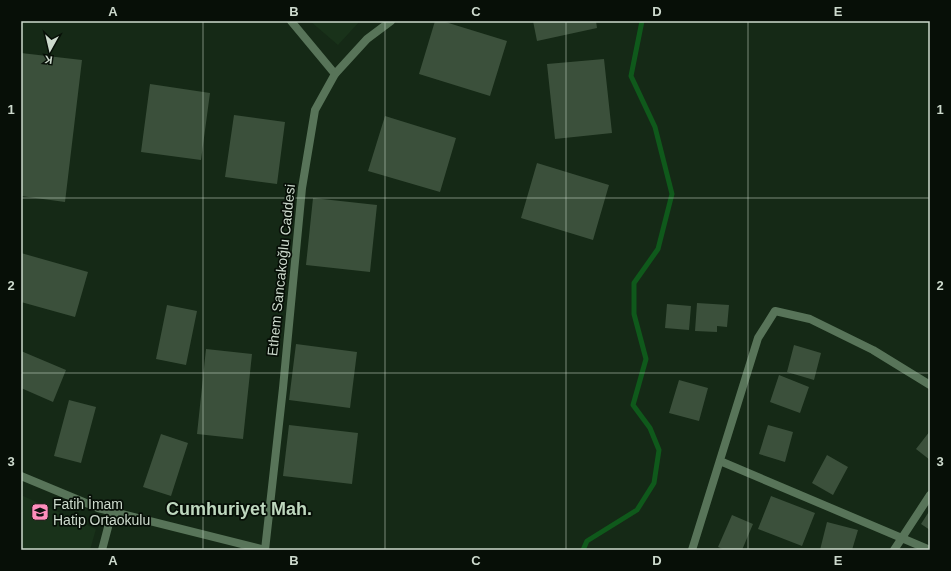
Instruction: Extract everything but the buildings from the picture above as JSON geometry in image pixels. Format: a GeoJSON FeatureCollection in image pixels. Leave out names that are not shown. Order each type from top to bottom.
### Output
{"type":"FeatureCollection","features":[{"type":"Feature","properties":{"kind":"street"},"geometry":{"type":"LineString","coordinates":[[290,21],[335,74]]}},
{"type":"Feature","properties":{"kind":"street","name":"Ethem Sancakoğlu Caddesi"},"geometry":{"type":"LineString","coordinates":[[265,550],[283,388],[302,188],[315,110],[335,74],[367,39],[391,21]]}},
{"type":"Feature","properties":{"kind":"street"},"geometry":{"type":"LineString","coordinates":[[692,550],[758,338],[775,311],[810,319],[873,350],[930,385]]}},
{"type":"Feature","properties":{"kind":"street"},"geometry":{"type":"LineString","coordinates":[[720,461],[930,550]]}},
{"type":"Feature","properties":{"kind":"street"},"geometry":{"type":"LineString","coordinates":[[21,476],[98,508],[265,550]]}},
{"type":"Feature","properties":{"kind":"street"},"geometry":{"type":"LineString","coordinates":[[894,550],[901,537],[930,495]]}},
{"type":"Feature","properties":{"kind":"street"},"geometry":{"type":"LineString","coordinates":[[102,550],[112,512]]}},
{"type":"Feature","properties":{"kind":"shaded area"},"geometry":{"type":"Polygon","coordinates":[[[310,21],[360,21],[338,45],[310,21]]]}},
{"type":"Feature","properties":{"kind":"shaded area","name":"Fatih İmam Hatip Ortaokulu"},"geometry":{"type":"Polygon","coordinates":[[[21,495],[96,529],[90,550],[21,550],[21,495]]]}},
{"type":"Feature","properties":{"kind":"waterway"},"geometry":{"type":"LineString","coordinates":[[583,550],[587,541],[637,510],[654,483],[659,450],[650,428],[633,405],[646,359],[634,314],[634,283],[658,249],[672,194],[655,127],[631,76],[642,21]]}},
{"type":"Feature","properties":{"kind":"place","name":"Fatih İmam Hatip Ortaokulu"},"geometry":{"type":"Point","coordinates":[40,512]}},
{"type":"Feature","properties":{"kind":"district","name":"Cumhuriyet Mah."},"geometry":{"type":"Point","coordinates":[239,509]}}]}
